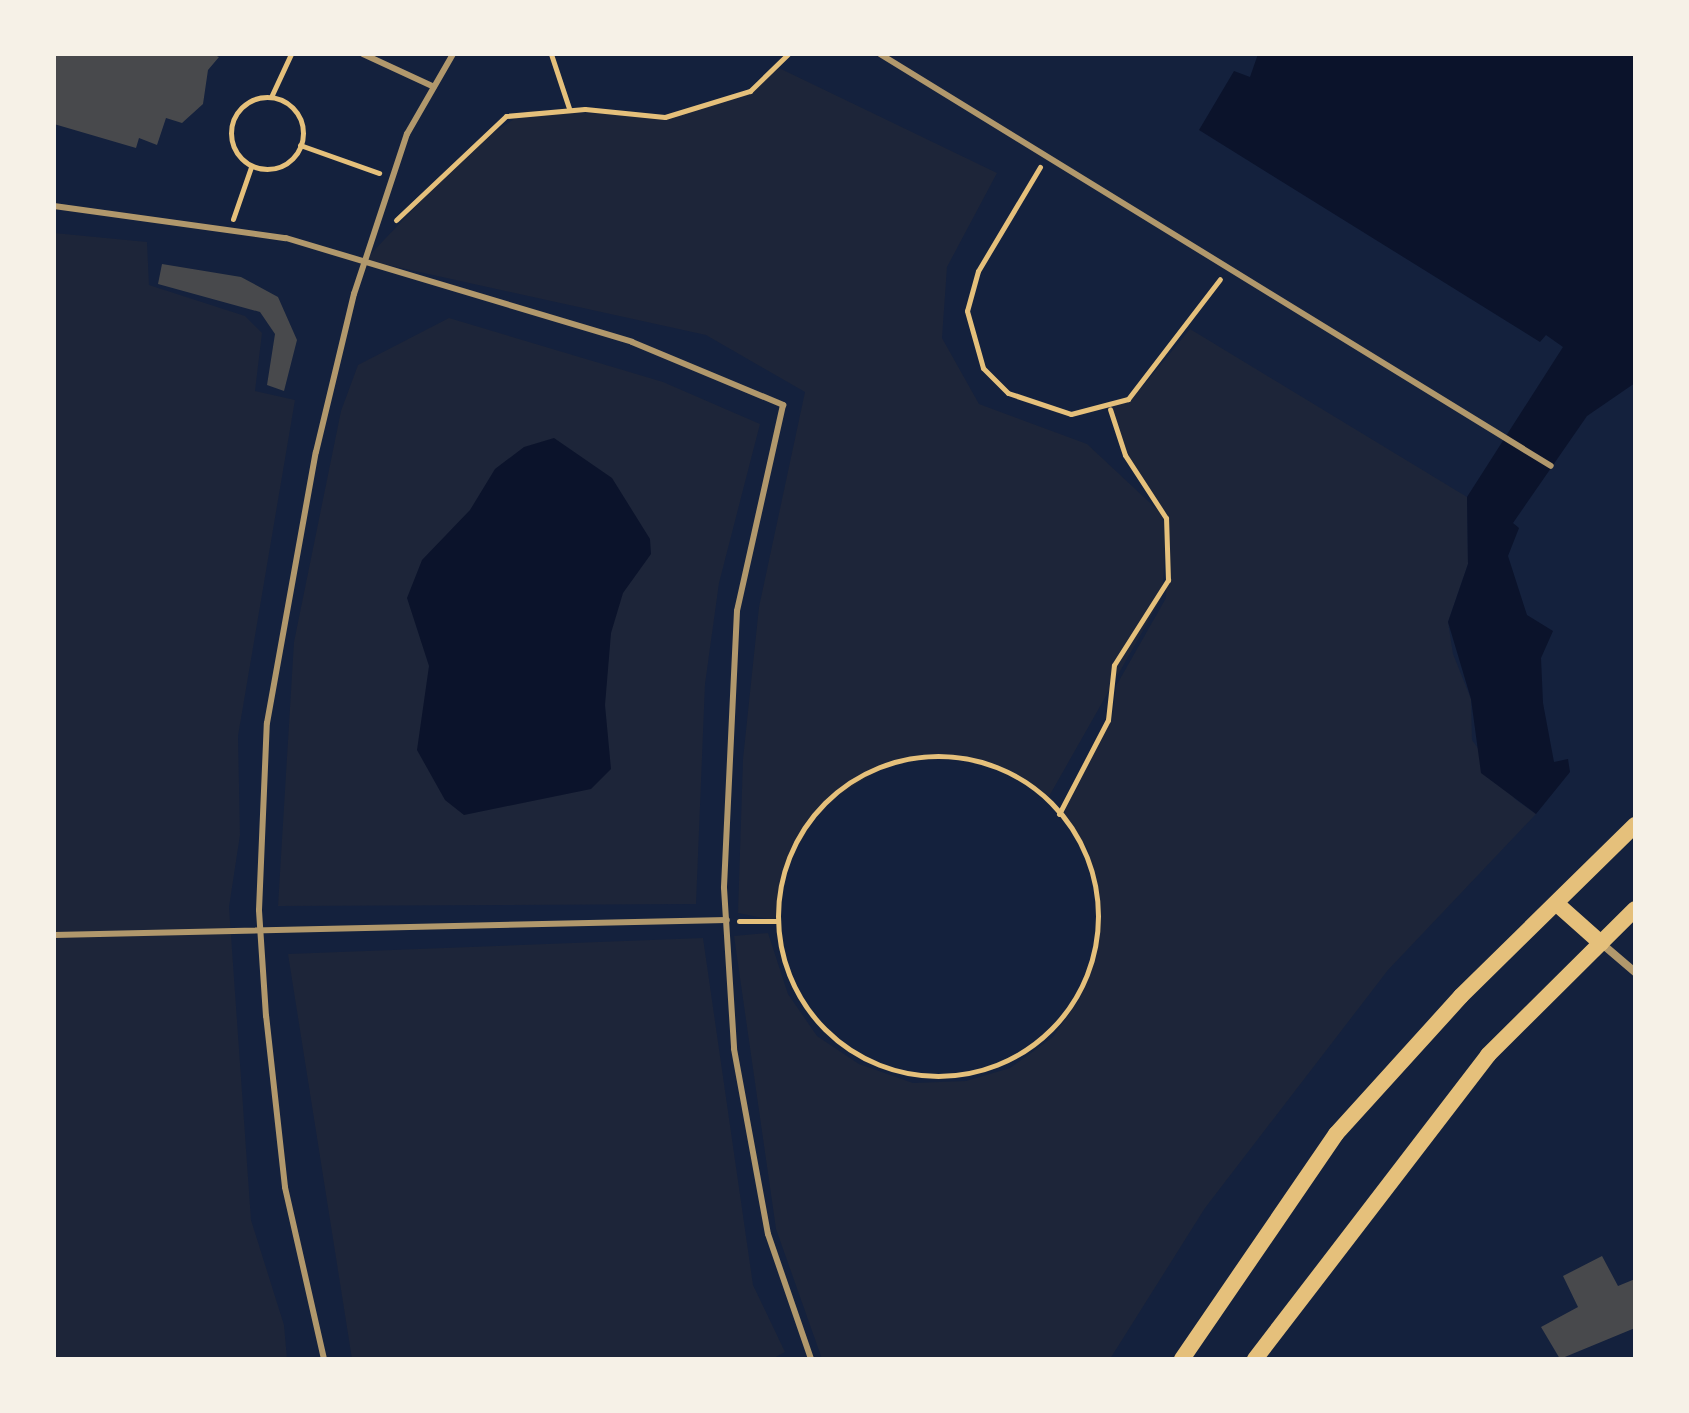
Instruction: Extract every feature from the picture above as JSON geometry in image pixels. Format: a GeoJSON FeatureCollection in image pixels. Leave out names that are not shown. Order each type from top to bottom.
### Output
{"type":"FeatureCollection","features":[{"type":"Feature","properties":{"kind":"main road"},"geometry":{"type":"LineString","coordinates":[[1182,1359],[1336,1134],[1461,996],[1635,825]]}},
{"type":"Feature","properties":{"kind":"main road"},"geometry":{"type":"LineString","coordinates":[[1557,904],[1601,943]]}},
{"type":"Feature","properties":{"kind":"main road"},"geometry":{"type":"LineString","coordinates":[[1255,1359],[1488,1055],[1635,909]]}},
{"type":"Feature","properties":{"kind":"street"},"geometry":{"type":"LineString","coordinates":[[1601,943],[1635,972]]}},
{"type":"Feature","properties":{"kind":"lane"},"geometry":{"type":"LineString","coordinates":[[363,54],[434,87]]}},
{"type":"Feature","properties":{"kind":"lane"},"geometry":{"type":"LineString","coordinates":[[324,1359],[285,1187],[260,930],[267,723],[282,621],[365,260],[393,178],[434,87],[453,54]]}},
{"type":"Feature","properties":{"kind":"lane"},"geometry":{"type":"LineString","coordinates":[[880,54],[1226,271],[1551,466]]}},
{"type":"Feature","properties":{"kind":"lane"},"geometry":{"type":"LineString","coordinates":[[54,206],[230,228],[365,260],[632,342],[783,405],[737,611],[726,752],[727,920],[734,1049],[768,1234],[811,1359]]}},
{"type":"Feature","properties":{"kind":"lane"},"geometry":{"type":"LineString","coordinates":[[54,935],[727,920]]}},
{"type":"Feature","properties":{"kind":"path"},"geometry":{"type":"LineString","coordinates":[[271,97],[291,54]]}},
{"type":"Feature","properties":{"kind":"path"},"geometry":{"type":"LineString","coordinates":[[551,54],[569,109]]}},
{"type":"Feature","properties":{"kind":"path"},"geometry":{"type":"LineString","coordinates":[[369,246],[506,116],[569,109],[665,117],[708,107],[750,91],[788,54]]}},
{"type":"Feature","properties":{"kind":"path"},"geometry":{"type":"LineString","coordinates":[[271,97],[301,120],[300,145],[287,164],[251,167],[232,144],[233,119],[249,101],[271,97]]}},
{"type":"Feature","properties":{"kind":"path"},"geometry":{"type":"LineString","coordinates":[[300,145],[393,178]]}},
{"type":"Feature","properties":{"kind":"path"},"geometry":{"type":"LineString","coordinates":[[1047,156],[978,271],[969,330],[983,368],[1008,393],[1048,411],[1110,409],[1163,363],[1226,271]]}},
{"type":"Feature","properties":{"kind":"path"},"geometry":{"type":"LineString","coordinates":[[230,228],[251,167]]}},
{"type":"Feature","properties":{"kind":"path"},"geometry":{"type":"LineString","coordinates":[[1059,814],[1108,720],[1114,665],[1168,580],[1166,518],[1125,455],[1110,409]]}},
{"type":"Feature","properties":{"kind":"path"},"geometry":{"type":"LineString","coordinates":[[915,757],[985,762],[1059,814],[1085,854],[1094,883],[1093,957],[1059,1023],[1007,1061],[927,1076],[854,1052],[812,1017],[793,988],[778,921],[785,868],[803,832],[846,786],[890,763],[915,757]]}},
{"type":"Feature","properties":{"kind":"path"},"geometry":{"type":"LineString","coordinates":[[727,920],[778,921]]}},
{"type":"Feature","properties":{"kind":"shaded area"},"geometry":{"type":"Polygon","coordinates":[[[1258,54],[1635,54],[1635,383],[1587,416],[1513,523],[1519,528],[1508,556],[1527,615],[1553,631],[1541,658],[1543,703],[1554,762],[1568,759],[1570,772],[1536,814],[1481,773],[1471,699],[1448,622],[1468,564],[1467,497],[1563,347],[1546,335],[1540,342],[1199,130],[1234,71],[1250,77],[1258,54]]]}},
{"type":"Feature","properties":{"kind":"shaded area"},"geometry":{"type":"Polygon","coordinates":[[[779,68],[997,173],[947,267],[942,338],[979,404],[1087,444],[1162,514],[1125,455],[1110,409],[1143,386],[1190,329],[1467,497],[1468,564],[1448,622],[1453,654],[1471,699],[1472,740],[1515,799],[1536,814],[1388,970],[1205,1208],[1110,1359],[822,1359],[776,1229],[734,936],[768,933],[788,994],[817,1036],[859,1064],[913,1083],[966,1081],[1010,1068],[1053,1037],[1080,998],[1101,915],[1088,849],[1063,814],[1112,718],[1116,686],[1166,598],[1167,524],[1162,597],[1047,800],[1012,774],[959,757],[890,763],[823,805],[785,868],[778,921],[738,913],[743,759],[759,607],[805,392],[706,335],[365,260],[474,145],[528,110],[665,117],[750,91],[779,68]]]}},
{"type":"Feature","properties":{"kind":"shaded area"},"geometry":{"type":"Polygon","coordinates":[[[54,233],[147,242],[149,285],[245,316],[262,333],[255,391],[295,400],[238,736],[240,835],[229,907],[251,1220],[284,1325],[287,1359],[54,1359],[54,233]]]}},
{"type":"Feature","properties":{"kind":"shaded area"},"geometry":{"type":"Polygon","coordinates":[[[449,318],[663,382],[760,424],[719,583],[705,684],[696,904],[278,906],[294,642],[341,411],[358,365],[449,318]]]}},
{"type":"Feature","properties":{"kind":"shaded area"},"geometry":{"type":"Polygon","coordinates":[[[554,438],[612,478],[650,539],[651,554],[623,593],[611,633],[605,705],[611,769],[591,789],[464,815],[445,800],[417,750],[429,666],[407,598],[422,560],[470,510],[495,469],[524,447],[554,438]]]}},
{"type":"Feature","properties":{"kind":"shaded area"},"geometry":{"type":"Polygon","coordinates":[[[703,938],[753,1285],[785,1352],[772,1359],[352,1359],[288,954],[703,938]]]}},
{"type":"Feature","properties":{"kind":"building"},"geometry":{"type":"Polygon","coordinates":[[[54,54],[212,54],[219,57],[208,70],[203,104],[182,123],[166,118],[157,145],[139,138],[136,148],[54,124],[54,54]]]}},
{"type":"Feature","properties":{"kind":"building"},"geometry":{"type":"Polygon","coordinates":[[[162,264],[241,277],[278,297],[297,340],[284,391],[267,385],[275,334],[260,312],[158,284],[162,264]]]}},
{"type":"Feature","properties":{"kind":"building"},"geometry":{"type":"Polygon","coordinates":[[[1602,1256],[1618,1286],[1635,1279],[1635,1328],[1560,1359],[1541,1327],[1578,1307],[1563,1276],[1602,1256]]]}}]}
